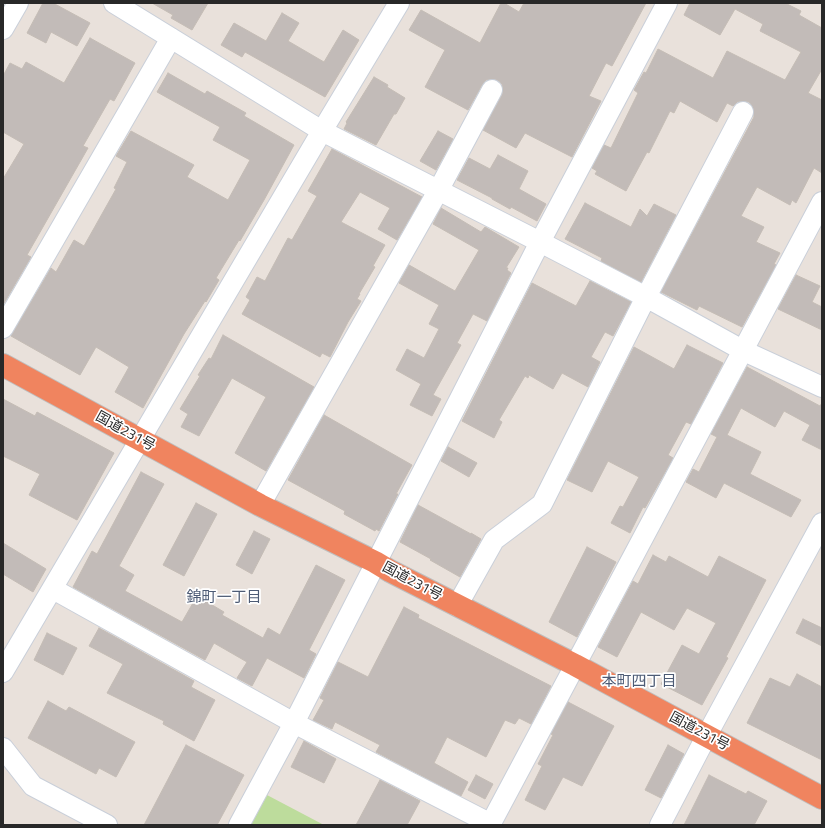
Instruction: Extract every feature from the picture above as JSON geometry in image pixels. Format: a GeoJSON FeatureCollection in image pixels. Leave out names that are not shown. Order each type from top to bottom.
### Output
{"type":"FeatureCollection","features":[{"type":"Feature","properties":{"kind":"highway","name":"国道231号"},"geometry":{"type":"LineString","coordinates":[[3,365],[260,505],[376,562],[390,571],[457,606],[575,665],[822,798]]}},
{"type":"Feature","properties":{"kind":"street"},"geometry":{"type":"LineString","coordinates":[[3,29],[18,3]]}},
{"type":"Feature","properties":{"kind":"street"},"geometry":{"type":"LineString","coordinates":[[114,3],[322,131],[646,297],[744,351],[822,387]]}},
{"type":"Feature","properties":{"kind":"street"},"geometry":{"type":"LineString","coordinates":[[3,672],[399,3]]}},
{"type":"Feature","properties":{"kind":"street"},"geometry":{"type":"LineString","coordinates":[[239,825],[294,723],[540,242],[667,3]]}},
{"type":"Feature","properties":{"kind":"street"},"geometry":{"type":"LineString","coordinates":[[3,328],[171,38]]}},
{"type":"Feature","properties":{"kind":"street"},"geometry":{"type":"LineString","coordinates":[[260,505],[438,191],[492,90]]}},
{"type":"Feature","properties":{"kind":"street"},"geometry":{"type":"LineString","coordinates":[[457,606],[494,540],[542,504],[646,297],[743,112]]}},
{"type":"Feature","properties":{"kind":"street"},"geometry":{"type":"LineString","coordinates":[[53,589],[294,723],[490,825],[744,351],[822,202]]}},
{"type":"Feature","properties":{"kind":"street"},"geometry":{"type":"LineString","coordinates":[[660,825],[822,523]]}},
{"type":"Feature","properties":{"kind":"street"},"geometry":{"type":"LineString","coordinates":[[3,748],[34,786],[107,825]]}},
{"type":"Feature","properties":{"kind":"green space"},"geometry":{"type":"Polygon","coordinates":[[[267,795],[324,825],[251,825],[267,795]]]}},
{"type":"Feature","properties":{"kind":"building"},"geometry":{"type":"Polygon","coordinates":[[[43,3],[53,3],[90,23],[77,46],[51,32],[46,43],[27,33],[43,3]]]}},
{"type":"Feature","properties":{"kind":"building"},"geometry":{"type":"Polygon","coordinates":[[[152,3],[208,3],[192,30],[171,18],[173,15],[152,3]]]}},
{"type":"Feature","properties":{"kind":"building"},"geometry":{"type":"Polygon","coordinates":[[[501,3],[504,3],[519,12],[524,3],[646,3],[612,66],[606,63],[589,96],[601,101],[572,157],[525,133],[516,148],[483,130],[502,95],[502,84],[497,80],[486,80],[468,110],[425,87],[445,50],[409,30],[421,10],[480,43],[501,3]]]}},
{"type":"Feature","properties":{"kind":"building"},"geometry":{"type":"Polygon","coordinates":[[[690,3],[785,3],[801,11],[799,15],[822,28],[822,69],[808,93],[822,100],[822,173],[814,168],[796,203],[792,200],[790,205],[757,187],[741,216],[764,227],[756,242],[780,253],[774,264],[776,265],[742,327],[699,306],[697,310],[661,292],[754,117],[752,106],[749,102],[737,102],[733,106],[727,103],[717,122],[680,101],[674,113],[670,111],[649,153],[647,152],[626,191],[595,174],[597,171],[592,168],[604,145],[611,148],[638,93],[634,90],[644,72],[646,73],[658,49],[713,78],[727,51],[785,80],[801,52],[760,31],[763,24],[735,9],[720,35],[684,15],[690,3]]]}},
{"type":"Feature","properties":{"kind":"building"},"geometry":{"type":"Polygon","coordinates":[[[282,13],[299,23],[288,41],[324,62],[343,30],[359,40],[325,97],[245,52],[242,57],[221,45],[234,23],[266,41],[282,13]]]}},
{"type":"Feature","properties":{"kind":"building"},"geometry":{"type":"Polygon","coordinates":[[[90,38],[135,63],[114,101],[110,99],[83,146],[88,148],[27,255],[31,257],[3,305],[3,179],[24,144],[3,132],[3,76],[10,63],[22,69],[26,62],[64,83],[90,38]]]}},
{"type":"Feature","properties":{"kind":"building"},"geometry":{"type":"Polygon","coordinates":[[[168,73],[205,94],[207,91],[246,113],[244,116],[294,145],[240,241],[239,240],[216,278],[219,280],[184,334],[143,408],[115,392],[129,367],[96,347],[80,375],[11,336],[51,268],[56,272],[74,240],[84,246],[116,189],[114,188],[127,162],[116,156],[131,131],[194,165],[187,177],[228,200],[250,160],[213,140],[220,127],[157,92],[168,73]]]}},
{"type":"Feature","properties":{"kind":"building"},"geometry":{"type":"Polygon","coordinates":[[[374,77],[388,85],[387,87],[405,98],[376,145],[344,129],[347,123],[346,122],[374,77]]]}},
{"type":"Feature","properties":{"kind":"building"},"geometry":{"type":"Polygon","coordinates":[[[438,131],[453,139],[436,170],[420,161],[438,131]]]}},
{"type":"Feature","properties":{"kind":"building"},"geometry":{"type":"Polygon","coordinates":[[[332,149],[422,197],[397,240],[378,229],[390,208],[360,192],[341,222],[385,245],[373,266],[375,267],[359,294],[357,299],[361,301],[348,322],[330,357],[322,353],[320,357],[242,314],[250,300],[246,297],[257,277],[265,281],[288,238],[292,240],[317,196],[308,191],[332,149]]]}},
{"type":"Feature","properties":{"kind":"building"},"geometry":{"type":"Polygon","coordinates":[[[498,155],[528,171],[519,189],[546,204],[537,221],[511,207],[510,209],[457,180],[469,158],[490,169],[498,155]]]}},
{"type":"Feature","properties":{"kind":"building"},"geometry":{"type":"Polygon","coordinates":[[[585,203],[631,227],[640,209],[647,216],[654,204],[676,215],[641,282],[601,261],[602,258],[565,239],[585,203]]]}},
{"type":"Feature","properties":{"kind":"building"},"geometry":{"type":"Polygon","coordinates":[[[441,208],[481,232],[485,227],[519,247],[506,268],[508,268],[507,270],[511,273],[487,321],[473,314],[457,343],[461,345],[433,395],[441,399],[432,416],[410,405],[421,384],[396,370],[407,349],[424,358],[439,329],[429,324],[439,305],[399,283],[409,265],[455,291],[479,250],[433,224],[441,208]]]}},
{"type":"Feature","properties":{"kind":"building"},"geometry":{"type":"Polygon","coordinates":[[[796,275],[820,286],[812,302],[822,307],[822,330],[778,309],[796,275]]]}},
{"type":"Feature","properties":{"kind":"building"},"geometry":{"type":"Polygon","coordinates":[[[590,281],[631,302],[613,336],[605,332],[591,357],[600,362],[588,387],[562,373],[553,389],[529,375],[528,378],[525,376],[499,420],[502,422],[494,438],[462,421],[532,283],[576,306],[590,281]]]}},
{"type":"Feature","properties":{"kind":"building"},"geometry":{"type":"Polygon","coordinates":[[[223,335],[314,387],[266,471],[235,453],[266,397],[232,378],[199,436],[181,427],[188,414],[180,409],[200,376],[198,375],[209,358],[211,359],[223,335]]]}},
{"type":"Feature","properties":{"kind":"building"},"geometry":{"type":"Polygon","coordinates":[[[687,345],[723,363],[691,424],[686,422],[668,455],[673,458],[645,508],[643,507],[630,533],[611,523],[620,506],[623,507],[639,477],[608,461],[592,492],[567,480],[634,347],[674,369],[687,345]]]}},
{"type":"Feature","properties":{"kind":"building"},"geometry":{"type":"Polygon","coordinates":[[[747,367],[820,406],[822,403],[822,450],[802,440],[810,425],[784,411],[775,427],[741,408],[727,435],[761,452],[750,474],[801,500],[791,517],[724,483],[716,498],[686,482],[693,469],[699,472],[717,437],[711,434],[747,367]]]}},
{"type":"Feature","properties":{"kind":"building"},"geometry":{"type":"Polygon","coordinates":[[[3,399],[35,416],[37,412],[114,453],[77,520],[29,495],[40,474],[3,456],[3,399]]]}},
{"type":"Feature","properties":{"kind":"building"},"geometry":{"type":"Polygon","coordinates":[[[324,415],[412,465],[396,494],[398,494],[379,531],[376,529],[375,531],[344,514],[345,511],[288,480],[324,415]]]}},
{"type":"Feature","properties":{"kind":"building"},"geometry":{"type":"Polygon","coordinates":[[[448,447],[477,463],[469,477],[441,461],[448,447]]]}},
{"type":"Feature","properties":{"kind":"building"},"geometry":{"type":"Polygon","coordinates":[[[141,472],[164,484],[119,566],[134,575],[125,591],[182,622],[197,596],[224,612],[222,615],[263,638],[268,628],[280,635],[316,565],[345,580],[309,650],[316,654],[304,678],[267,658],[252,686],[237,678],[247,662],[214,643],[205,660],[73,587],[92,551],[97,554],[141,472]]]}},
{"type":"Feature","properties":{"kind":"building"},"geometry":{"type":"Polygon","coordinates":[[[196,503],[217,514],[184,576],[163,565],[196,503]]]}},
{"type":"Feature","properties":{"kind":"building"},"geometry":{"type":"Polygon","coordinates":[[[418,505],[481,539],[460,577],[400,542],[418,505]]]}},
{"type":"Feature","properties":{"kind":"building"},"geometry":{"type":"Polygon","coordinates":[[[254,531],[270,539],[252,574],[236,565],[254,531]]]}},
{"type":"Feature","properties":{"kind":"building"},"geometry":{"type":"Polygon","coordinates":[[[3,543],[46,569],[33,592],[3,574],[3,543]]]}},
{"type":"Feature","properties":{"kind":"building"},"geometry":{"type":"Polygon","coordinates":[[[587,547],[616,562],[577,637],[549,622],[587,547]]]}},
{"type":"Feature","properties":{"kind":"building"},"geometry":{"type":"Polygon","coordinates":[[[653,555],[666,562],[669,556],[708,577],[719,556],[766,580],[726,657],[728,658],[702,705],[661,684],[682,645],[699,654],[716,623],[687,608],[674,630],[641,612],[617,657],[598,647],[633,581],[638,584],[653,555]]]}},
{"type":"Feature","properties":{"kind":"building"},"geometry":{"type":"Polygon","coordinates":[[[404,607],[419,615],[418,618],[551,686],[531,724],[519,718],[515,724],[505,720],[486,757],[447,737],[434,763],[468,782],[461,796],[376,752],[380,745],[335,722],[332,729],[313,720],[324,700],[320,698],[338,662],[368,677],[404,607]]]}},
{"type":"Feature","properties":{"kind":"building"},"geometry":{"type":"Polygon","coordinates":[[[803,619],[822,628],[822,646],[796,633],[803,619]]]}},
{"type":"Feature","properties":{"kind":"building"},"geometry":{"type":"Polygon","coordinates":[[[99,628],[194,681],[191,687],[215,700],[194,741],[163,724],[164,721],[107,693],[123,664],[89,646],[99,628]]]}},
{"type":"Feature","properties":{"kind":"building"},"geometry":{"type":"Polygon","coordinates":[[[47,633],[77,648],[63,675],[34,660],[47,633]]]}},
{"type":"Feature","properties":{"kind":"building"},"geometry":{"type":"Polygon","coordinates":[[[797,674],[822,687],[822,760],[747,723],[770,678],[790,687],[797,674]]]}},
{"type":"Feature","properties":{"kind":"building"},"geometry":{"type":"Polygon","coordinates":[[[48,701],[66,711],[69,707],[135,742],[116,777],[99,768],[96,774],[28,738],[48,701]]]}},
{"type":"Feature","properties":{"kind":"building"},"geometry":{"type":"Polygon","coordinates":[[[568,702],[614,726],[582,786],[563,777],[545,810],[525,800],[542,766],[538,764],[553,735],[551,734],[568,702]]]}},
{"type":"Feature","properties":{"kind":"building"},"geometry":{"type":"Polygon","coordinates":[[[304,741],[336,759],[324,783],[291,767],[304,741]]]}},
{"type":"Feature","properties":{"kind":"building"},"geometry":{"type":"Polygon","coordinates":[[[186,745],[244,775],[217,825],[144,825],[186,745]]]}},
{"type":"Feature","properties":{"kind":"building"},"geometry":{"type":"Polygon","coordinates":[[[668,745],[684,754],[661,798],[645,790],[668,745]]]}},
{"type":"Feature","properties":{"kind":"building"},"geometry":{"type":"Polygon","coordinates":[[[476,775],[493,784],[485,799],[468,790],[476,775]]]}},
{"type":"Feature","properties":{"kind":"building"},"geometry":{"type":"Polygon","coordinates":[[[709,775],[746,794],[748,791],[767,801],[754,825],[684,825],[709,775]]]}},
{"type":"Feature","properties":{"kind":"building"},"geometry":{"type":"Polygon","coordinates":[[[380,780],[420,801],[407,825],[356,825],[380,780]]]}},
{"type":"Feature","properties":{"kind":"district","name":"錦町一丁目"},"geometry":{"type":"Point","coordinates":[224,598]}},
{"type":"Feature","properties":{"kind":"district","name":"本町四丁目"},"geometry":{"type":"Point","coordinates":[639,682]}}]}
